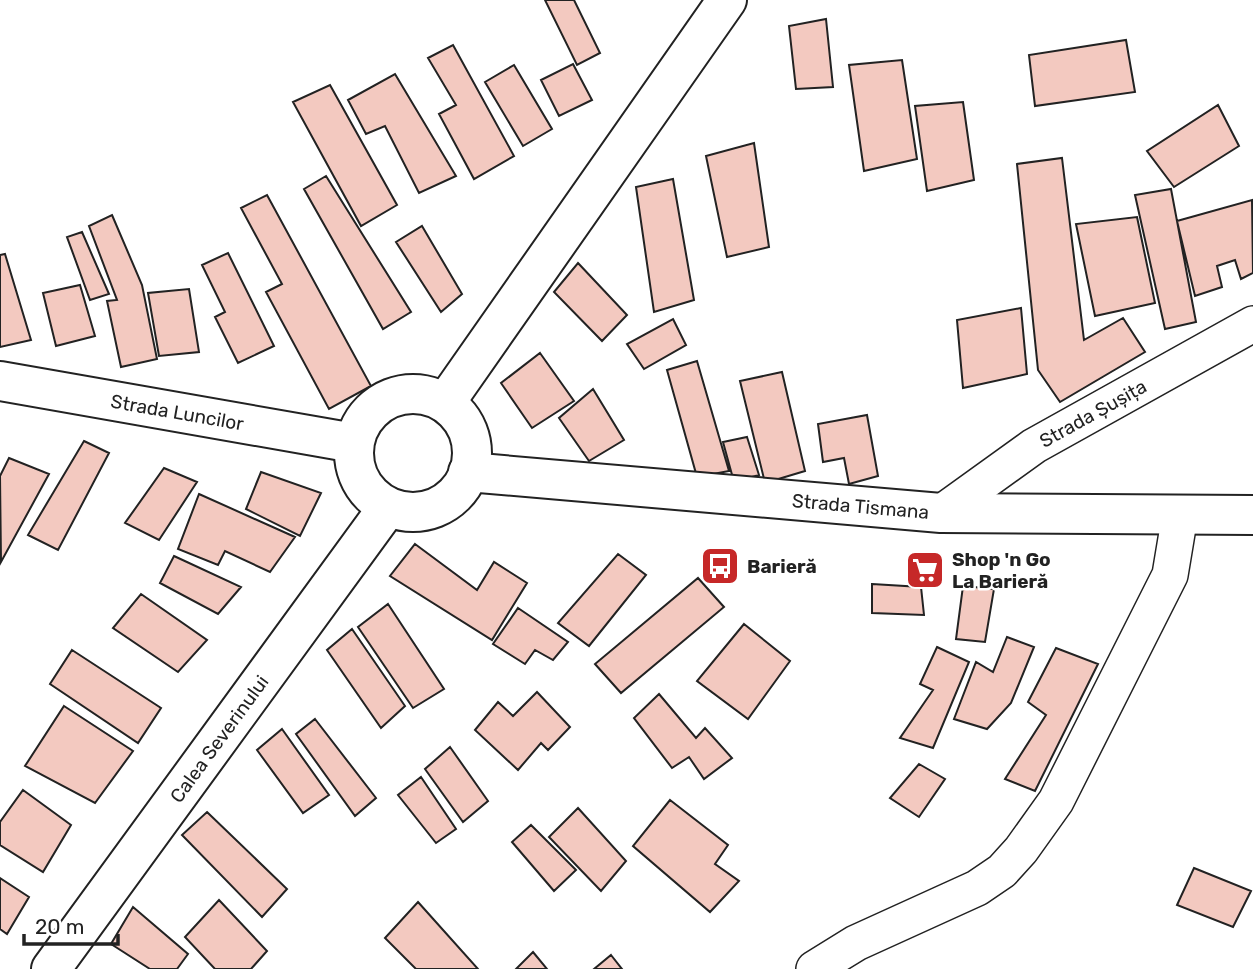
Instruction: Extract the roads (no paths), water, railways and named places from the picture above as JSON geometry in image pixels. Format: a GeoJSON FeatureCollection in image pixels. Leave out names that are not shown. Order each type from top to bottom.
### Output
{"type":"FeatureCollection","features":[{"type":"Feature","properties":{"kind":"main road"},"geometry":{"type":"LineString","coordinates":[[445,403],[727,0]]}},
{"type":"Feature","properties":{"kind":"main road","name":"Strada Luncilor"},"geometry":{"type":"LineString","coordinates":[[0,381],[354,443]]}},
{"type":"Feature","properties":{"kind":"main road"},"geometry":{"type":"LineString","coordinates":[[408,394],[428,396],[445,403],[460,417],[469,434],[472,453],[468,472],[459,489],[445,503],[427,510],[407,512],[388,507],[372,496],[360,481],[354,462],[354,443],[361,424],[373,409],[389,398],[408,394]]}},
{"type":"Feature","properties":{"kind":"main road","name":"Strada Tismana"},"geometry":{"type":"LineString","coordinates":[[468,472],[941,513],[1253,515]]}},
{"type":"Feature","properties":{"kind":"main road","name":"Calea Severinului"},"geometry":{"type":"LineString","coordinates":[[51,969],[388,507]]}},
{"type":"Feature","properties":{"kind":"street","name":"Strada Șușița"},"geometry":{"type":"LineString","coordinates":[[941,513],[1034,446],[1253,324]]}},
{"type":"Feature","properties":{"kind":"street"},"geometry":{"type":"LineString","coordinates":[[814,969],[856,943],[977,888],[1002,871],[1021,850],[1056,801],[1170,575],[1180,514]]}},
{"type":"Feature","properties":{"kind":"place","name":"Barieră"},"geometry":{"type":"Point","coordinates":[720,566]}},
{"type":"Feature","properties":{"kind":"place","name":"Shop 'n Go La Barieră"},"geometry":{"type":"Point","coordinates":[925,570]}}]}
